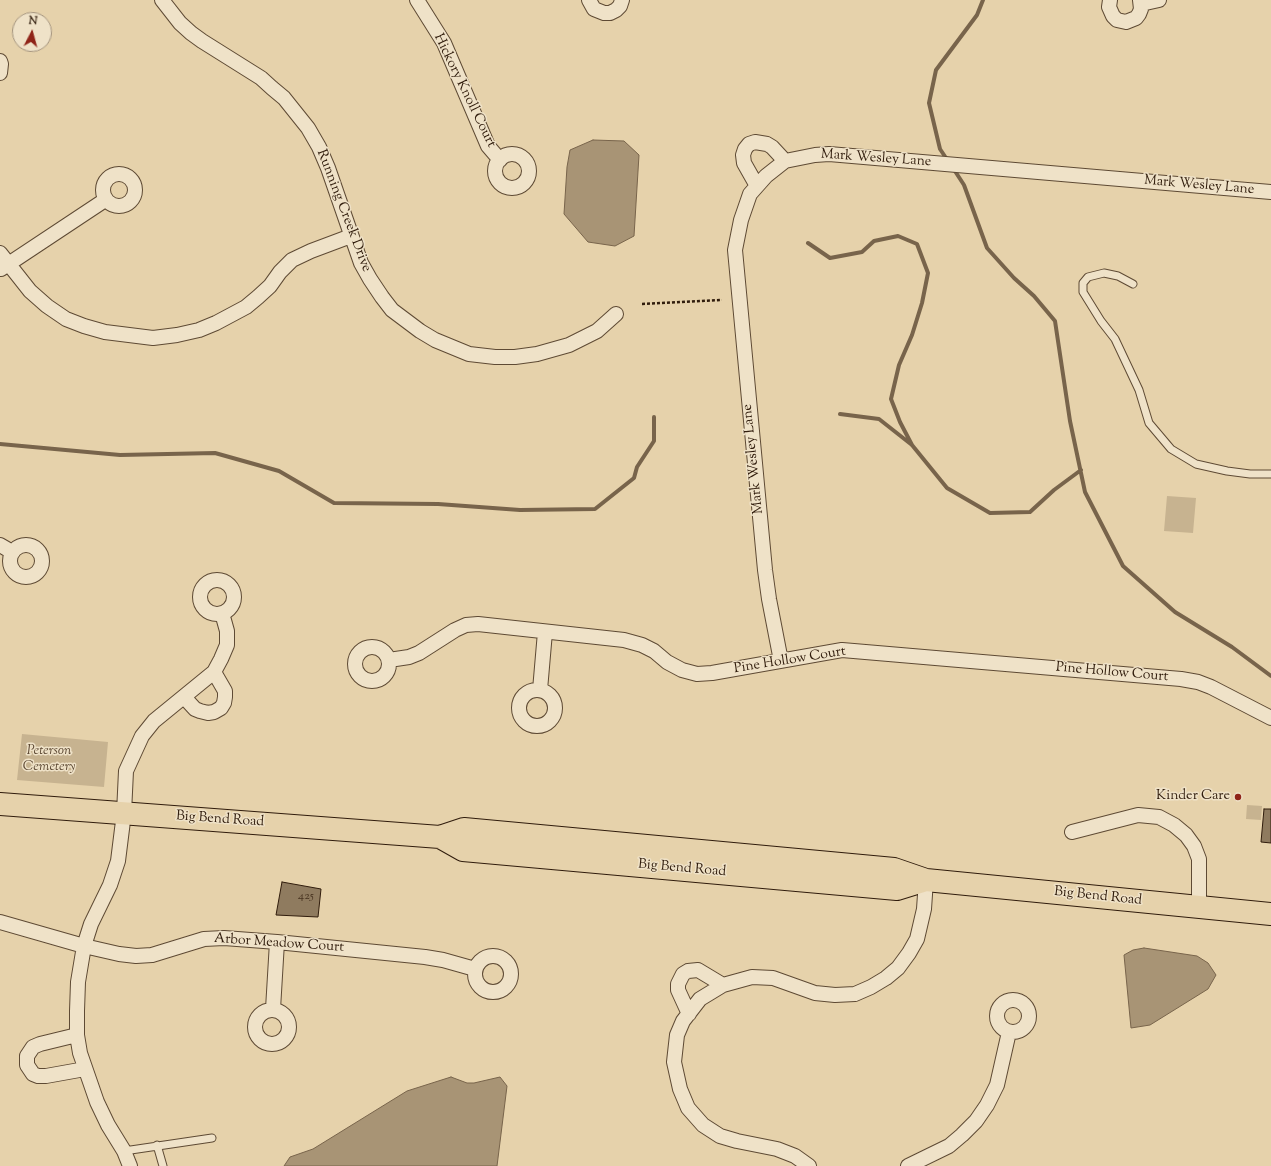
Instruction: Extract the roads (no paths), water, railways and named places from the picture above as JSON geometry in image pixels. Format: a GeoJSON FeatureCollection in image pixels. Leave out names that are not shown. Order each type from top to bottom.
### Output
{"type":"FeatureCollection","features":[{"type":"Feature","properties":{"kind":"main road","name":"Big Bend Road"},"geometry":{"type":"LineString","coordinates":[[0,804],[440,837],[464,829],[894,869],[926,880],[1271,914]]}},
{"type":"Feature","properties":{"kind":"street","name":"Running Creek Drive"},"geometry":{"type":"LineString","coordinates":[[162,0],[169,11],[202,41],[260,78],[284,98],[308,128],[319,147],[361,263],[370,279],[392,310],[436,340],[469,354],[495,358],[537,354],[569,345],[597,331],[616,314]]}},
{"type":"Feature","properties":{"kind":"street","name":"Hickory Knoll Court"},"geometry":{"type":"LineString","coordinates":[[417,0],[444,43],[488,146],[500,160]]}},
{"type":"Feature","properties":{"kind":"street"},"geometry":{"type":"LineString","coordinates":[[589,0],[594,9],[604,13],[610,13],[616,10],[620,6],[622,0]]}},
{"type":"Feature","properties":{"kind":"street"},"geometry":{"type":"LineString","coordinates":[[1110,0],[1110,12],[1117,20],[1121,22],[1132,21],[1136,18],[1141,9],[1141,2],[1159,0]]}},
{"type":"Feature","properties":{"kind":"street"},"geometry":{"type":"LineString","coordinates":[[0,61],[0,73]]}},
{"type":"Feature","properties":{"kind":"street"},"geometry":{"type":"LineString","coordinates":[[757,186],[744,163],[743,155],[749,144],[755,142],[767,144],[772,147],[785,161]]}},
{"type":"Feature","properties":{"kind":"street","name":"Mark Wesley Lane"},"geometry":{"type":"LineString","coordinates":[[781,661],[765,570],[735,250],[741,220],[750,194],[766,176],[785,161],[815,154],[829,154],[1271,192]]}},
{"type":"Feature","properties":{"kind":"street"},"geometry":{"type":"LineString","coordinates":[[4,267],[105,200]]}},
{"type":"Feature","properties":{"kind":"street"},"geometry":{"type":"LineString","coordinates":[[0,253],[4,267],[47,306],[66,319],[105,332],[153,338],[199,330],[216,323],[246,307],[270,286],[280,272],[292,260],[351,236]]}},
{"type":"Feature","properties":{"kind":"street"},"geometry":{"type":"LineString","coordinates":[[0,545],[12,552]]}},
{"type":"Feature","properties":{"kind":"street"},"geometry":{"type":"LineString","coordinates":[[130,1166],[124,1151],[108,1125],[95,1095],[80,1053],[77,1035],[78,982],[84,946],[90,924],[110,884],[118,861],[124,813],[126,770],[142,736],[154,721],[214,672],[222,660],[227,645],[227,631],[222,613]]}},
{"type":"Feature","properties":{"kind":"street","name":"Pine Hollow Court"},"geometry":{"type":"LineString","coordinates":[[389,660],[409,658],[455,630],[466,625],[478,624],[624,640],[642,645],[654,651],[667,662],[682,670],[697,674],[712,673],[842,650],[1181,679],[1198,682],[1211,687],[1271,718]]}},
{"type":"Feature","properties":{"kind":"street"},"geometry":{"type":"LineString","coordinates":[[540,690],[545,632]]}},
{"type":"Feature","properties":{"kind":"street"},"geometry":{"type":"LineString","coordinates":[[184,697],[194,709],[200,711],[208,713],[214,712],[221,708],[225,697],[224,691],[214,672]]}},
{"type":"Feature","properties":{"kind":"street"},"geometry":{"type":"LineString","coordinates":[[1072,832],[1138,815],[1159,818],[1174,825],[1194,846],[1199,859],[1199,908]]}},
{"type":"Feature","properties":{"kind":"street"},"geometry":{"type":"LineString","coordinates":[[809,1166],[795,1156],[777,1149],[737,1142],[720,1136],[703,1125],[688,1108],[680,1089],[674,1062],[677,1035],[683,1021],[700,1000],[723,985],[752,977],[773,978],[815,993],[835,995],[855,994],[886,978],[898,968],[917,939],[924,909],[926,880]]}},
{"type":"Feature","properties":{"kind":"street","name":"Arbor Meadow Court"},"geometry":{"type":"LineString","coordinates":[[0,922],[84,946],[119,954],[136,956],[152,955],[204,940],[230,938],[425,957],[443,960],[475,969]]}},
{"type":"Feature","properties":{"kind":"street"},"geometry":{"type":"LineString","coordinates":[[273,1009],[277,942]]}},
{"type":"Feature","properties":{"kind":"street"},"geometry":{"type":"LineString","coordinates":[[689,1014],[678,990],[678,984],[684,974],[688,971],[698,970],[723,985]]}},
{"type":"Feature","properties":{"kind":"street"},"geometry":{"type":"LineString","coordinates":[[908,1166],[949,1146],[976,1121],[987,1105],[997,1085],[1009,1032]]}},
{"type":"Feature","properties":{"kind":"street"},"geometry":{"type":"LineString","coordinates":[[77,1035],[40,1044],[34,1047],[27,1056],[27,1065],[33,1074],[38,1076],[85,1069]]}},
{"type":"Feature","properties":{"kind":"lane"},"geometry":{"type":"LineString","coordinates":[[1133,284],[1118,276],[1104,273],[1088,277],[1083,282],[1084,292],[1101,321],[1115,339],[1139,390],[1148,423],[1171,449],[1196,464],[1227,471],[1250,474],[1271,474]]}},
{"type":"Feature","properties":{"kind":"lane"},"geometry":{"type":"LineString","coordinates":[[124,1151],[212,1138]]}},
{"type":"Feature","properties":{"kind":"lane"},"geometry":{"type":"LineString","coordinates":[[157,1145],[163,1166]]}},
{"type":"Feature","properties":{"kind":"waterway"},"geometry":{"type":"LineString","coordinates":[[948,161],[940,149],[929,103],[936,70],[977,15],[983,0]]}},
{"type":"Feature","properties":{"kind":"waterway"},"geometry":{"type":"LineString","coordinates":[[953,168],[964,185],[987,248],[1014,278],[1034,296],[1055,321],[1070,421],[1085,492],[1123,566],[1175,612],[1232,647],[1271,676]]}},
{"type":"Feature","properties":{"kind":"waterway"},"geometry":{"type":"LineString","coordinates":[[808,243],[830,258],[862,252],[874,241],[898,236],[917,244],[928,273],[922,303],[912,335],[899,365],[891,399],[900,422],[912,445]]}},
{"type":"Feature","properties":{"kind":"waterway"},"geometry":{"type":"LineString","coordinates":[[840,414],[879,419],[912,445],[947,488],[990,513],[1030,512],[1054,490],[1081,470]]}},
{"type":"Feature","properties":{"kind":"waterway"},"geometry":{"type":"LineString","coordinates":[[0,444],[120,455],[215,453],[279,471],[334,503],[438,504],[520,510],[595,509],[634,478],[637,467],[654,441],[654,417]]}},
{"type":"Feature","properties":{"kind":"place","name":"Kinder Care"},"geometry":{"type":"Point","coordinates":[1238,797]}},
{"type":"Feature","properties":{"kind":"park label","name":"Peterson Cemetery"},"geometry":{"type":"Point","coordinates":[49,760]}}]}
